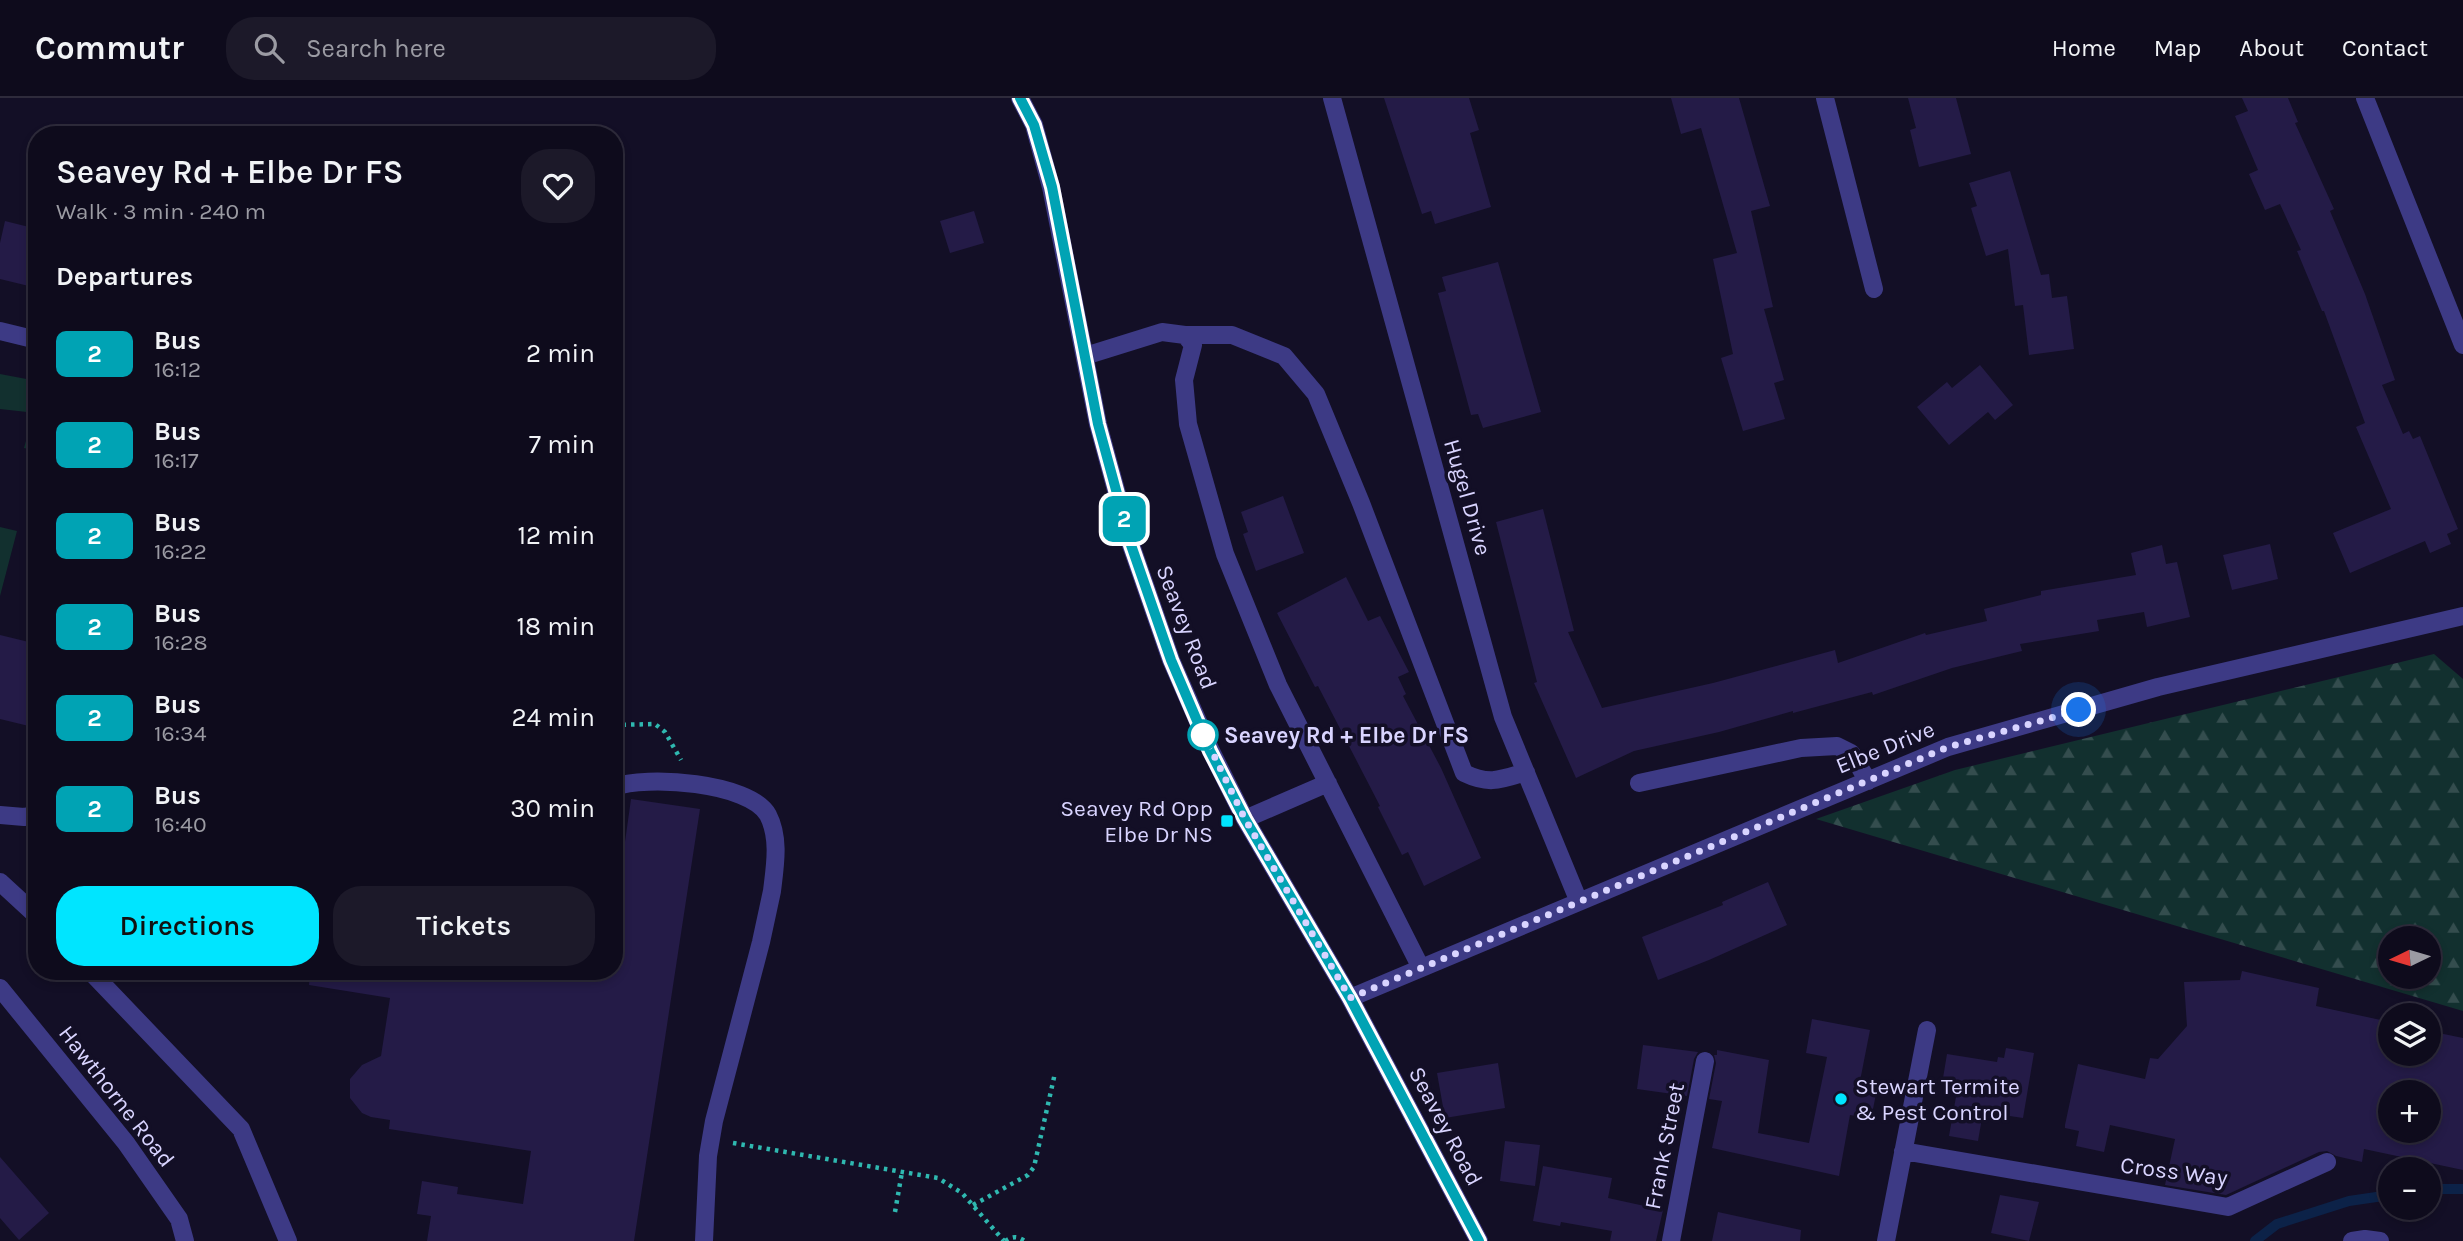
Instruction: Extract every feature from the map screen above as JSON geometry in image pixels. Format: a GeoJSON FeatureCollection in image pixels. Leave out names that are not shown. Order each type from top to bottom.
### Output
{"type":"FeatureCollection","features":[{"type":"Feature","properties":{"kind":"street","name":"Seavey Road"},"geometry":{"type":"LineString","coordinates":[[1020,98],[1034,125],[1052,187],[1098,424],[1131,545],[1171,660],[1210,751],[1245,819],[1350,998],[1479,1241]]}},
{"type":"Feature","properties":{"kind":"street","name":"Hugel Drive"},"geometry":{"type":"LineString","coordinates":[[1332,98],[1503,717],[1579,902]]}},
{"type":"Feature","properties":{"kind":"street"},"geometry":{"type":"LineString","coordinates":[[1825,98],[1874,289]]}},
{"type":"Feature","properties":{"kind":"street"},"geometry":{"type":"LineString","coordinates":[[2365,98],[2463,345]]}},
{"type":"Feature","properties":{"kind":"street"},"geometry":{"type":"LineString","coordinates":[[0,331],[28,338]]}},
{"type":"Feature","properties":{"kind":"street"},"geometry":{"type":"LineString","coordinates":[[1085,356],[1162,332],[1232,335],[1283,356],[1316,394],[1361,503],[1464,773],[1481,781],[1499,781],[1526,772]]}},
{"type":"Feature","properties":{"kind":"street"},"geometry":{"type":"LineString","coordinates":[[1185,335],[1193,345],[1184,380],[1188,424],[1225,554],[1278,685],[1422,968]]}},
{"type":"Feature","properties":{"kind":"street","name":"Elbe Drive"},"geometry":{"type":"LineString","coordinates":[[1350,998],[1948,747],[2158,687],[2463,615]]}},
{"type":"Feature","properties":{"kind":"street"},"geometry":{"type":"LineString","coordinates":[[1639,783],[1801,748],[1837,746],[1851,753],[1868,781]]}},
{"type":"Feature","properties":{"kind":"street"},"geometry":{"type":"LineString","coordinates":[[1245,819],[1328,783]]}},
{"type":"Feature","properties":{"kind":"street"},"geometry":{"type":"LineString","coordinates":[[623,784],[684,784],[727,789],[757,802],[767,814],[775,840],[776,862],[770,904],[711,1140],[705,1195],[704,1241]]}},
{"type":"Feature","properties":{"kind":"street"},"geometry":{"type":"LineString","coordinates":[[0,815],[28,816]]}},
{"type":"Feature","properties":{"kind":"street"},"geometry":{"type":"LineString","coordinates":[[0,882],[28,908]]}},
{"type":"Feature","properties":{"kind":"street"},"geometry":{"type":"LineString","coordinates":[[99,980],[241,1129],[288,1241]]}},
{"type":"Feature","properties":{"kind":"street","name":"Hawthorne Road"},"geometry":{"type":"LineString","coordinates":[[0,988],[126,1143],[179,1219],[186,1241]]}},
{"type":"Feature","properties":{"kind":"street"},"geometry":{"type":"LineString","coordinates":[[1886,1241],[1927,1030]]}},
{"type":"Feature","properties":{"kind":"street","name":"Frank Street"},"geometry":{"type":"LineString","coordinates":[[1671,1241],[1705,1061]]}},
{"type":"Feature","properties":{"kind":"street","name":"Cross Way"},"geometry":{"type":"LineString","coordinates":[[1903,1151],[2228,1207],[2328,1162]]}},
{"type":"Feature","properties":{"kind":"street"},"geometry":{"type":"LineString","coordinates":[[2352,1241],[2380,1241]]}},
{"type":"Feature","properties":{"kind":"path"},"geometry":{"type":"LineString","coordinates":[[623,725],[655,724],[665,732],[679,754],[684,769],[684,784]]}},
{"type":"Feature","properties":{"kind":"path"},"geometry":{"type":"LineString","coordinates":[[973,1205],[1028,1174],[1034,1167],[1055,1073]]}},
{"type":"Feature","properties":{"kind":"path"},"geometry":{"type":"LineString","coordinates":[[711,1140],[938,1178],[962,1193],[1005,1241],[1017,1236],[1025,1241]]}},
{"type":"Feature","properties":{"kind":"path"},"geometry":{"type":"LineString","coordinates":[[895,1212],[902,1172]]}},
{"type":"Feature","properties":{"kind":"green space"},"geometry":{"type":"Polygon","coordinates":[[[0,374],[28,379],[28,413],[0,409],[0,374]]]}},
{"type":"Feature","properties":{"kind":"green space"},"geometry":{"type":"Polygon","coordinates":[[[28,434],[28,449],[24,448],[28,434]]]}},
{"type":"Feature","properties":{"kind":"green space"},"geometry":{"type":"Polygon","coordinates":[[[0,527],[17,531],[0,596],[0,527]]]}},
{"type":"Feature","properties":{"kind":"green space"},"geometry":{"type":"Polygon","coordinates":[[[623,576],[625,717],[623,725],[623,576]]]}},
{"type":"Feature","properties":{"kind":"green space"},"geometry":{"type":"Polygon","coordinates":[[[2434,654],[2463,679],[2463,1011],[2389,989],[2441,989],[2441,926],[2378,926],[2378,986],[1816,819],[1955,770],[2434,654]]]}},
{"type":"Feature","properties":{"kind":"building"},"geometry":{"type":"Polygon","coordinates":[[[1384,98],[1469,98],[1479,130],[1470,133],[1491,207],[1435,224],[1431,211],[1422,214],[1384,98]]]}},
{"type":"Feature","properties":{"kind":"building"},"geometry":{"type":"Polygon","coordinates":[[[1671,98],[1739,98],[1770,206],[1751,211],[1773,307],[1764,309],[1784,380],[1774,383],[1785,419],[1743,431],[1721,358],[1733,354],[1713,259],[1737,253],[1701,128],[1681,134],[1671,98]]]}},
{"type":"Feature","properties":{"kind":"building"},"geometry":{"type":"Polygon","coordinates":[[[1908,98],[1956,98],[1971,154],[1919,167],[1910,130],[1916,128],[1908,98]]]}},
{"type":"Feature","properties":{"kind":"building"},"geometry":{"type":"Polygon","coordinates":[[[2242,98],[2288,98],[2298,122],[2295,123],[2334,209],[2330,211],[2365,294],[2395,380],[2382,385],[2403,434],[2409,431],[2413,439],[2420,436],[2458,529],[2447,534],[2451,544],[2430,553],[2425,541],[2350,573],[2333,533],[2391,509],[2356,427],[2365,423],[2324,311],[2297,251],[2301,250],[2280,204],[2265,210],[2249,174],[2258,170],[2235,116],[2248,111],[2242,98]]]}},
{"type":"Feature","properties":{"kind":"building"},"geometry":{"type":"Polygon","coordinates":[[[2010,171],[2041,275],[2049,274],[2052,298],[2067,296],[2074,349],[2029,355],[2023,305],[2015,306],[2008,249],[1986,256],[1971,208],[1977,206],[1969,183],[2010,171]]]}},
{"type":"Feature","properties":{"kind":"building"},"geometry":{"type":"Polygon","coordinates":[[[974,211],[984,243],[950,253],[940,221],[974,211]]]}},
{"type":"Feature","properties":{"kind":"building"},"geometry":{"type":"Polygon","coordinates":[[[5,221],[28,227],[28,286],[0,279],[0,243],[5,221]]]}},
{"type":"Feature","properties":{"kind":"building"},"geometry":{"type":"Polygon","coordinates":[[[1498,262],[1541,412],[1483,428],[1478,414],[1471,415],[1438,293],[1446,291],[1442,277],[1498,262]]]}},
{"type":"Feature","properties":{"kind":"building"},"geometry":{"type":"Polygon","coordinates":[[[1980,365],[2013,405],[1995,420],[1988,412],[1949,445],[1917,407],[1947,382],[1952,388],[1980,365]]]}},
{"type":"Feature","properties":{"kind":"building"},"geometry":{"type":"Polygon","coordinates":[[[1283,496],[1304,553],[1256,571],[1243,534],[1248,532],[1241,512],[1283,496]]]}},
{"type":"Feature","properties":{"kind":"building"},"geometry":{"type":"Polygon","coordinates":[[[1543,509],[1574,631],[1568,632],[1602,708],[1713,683],[1835,650],[1838,663],[1925,633],[1926,635],[1987,621],[1984,609],[2041,595],[2041,591],[2136,575],[2131,553],[2162,545],[2166,564],[2177,562],[2190,617],[2147,627],[2144,612],[2097,620],[2099,631],[2020,644],[2022,651],[1952,668],[1873,695],[1872,692],[1634,751],[1576,778],[1534,683],[1537,682],[1496,522],[1543,509]]]}},
{"type":"Feature","properties":{"kind":"building"},"geometry":{"type":"Polygon","coordinates":[[[2270,544],[2278,579],[2232,590],[2223,555],[2270,544]]]}},
{"type":"Feature","properties":{"kind":"building"},"geometry":{"type":"Polygon","coordinates":[[[1346,577],[1368,621],[1380,616],[1409,672],[1398,677],[1406,694],[1403,696],[1441,768],[1481,858],[1424,886],[1408,852],[1402,855],[1378,807],[1380,806],[1277,613],[1346,577]]]}},
{"type":"Feature","properties":{"kind":"building"},"geometry":{"type":"Polygon","coordinates":[[[0,635],[28,642],[28,726],[0,719],[0,635]]]}},
{"type":"Feature","properties":{"kind":"building"},"geometry":{"type":"Polygon","coordinates":[[[631,799],[700,809],[634,1241],[427,1241],[431,1216],[417,1214],[422,1181],[458,1187],[457,1194],[523,1204],[531,1151],[389,1129],[390,1120],[362,1113],[350,1098],[350,1079],[362,1065],[381,1056],[390,998],[309,985],[309,980],[623,980],[625,842],[631,799]]]}},
{"type":"Feature","properties":{"kind":"building"},"geometry":{"type":"Polygon","coordinates":[[[1768,882],[1787,925],[1658,980],[1642,937],[1723,905],[1722,902],[1768,882]]]}},
{"type":"Feature","properties":{"kind":"building"},"geometry":{"type":"Polygon","coordinates":[[[2242,971],[2319,988],[2316,1006],[2378,1019],[2378,1066],[2441,1066],[2441,1033],[2463,1038],[2463,1170],[2441,1165],[2441,1157],[2402,1157],[2364,1149],[2362,1162],[2327,1151],[2319,1152],[2226,1195],[2165,1185],[2175,1139],[2110,1125],[2104,1152],[2076,1146],[2079,1131],[2065,1128],[2065,1125],[2078,1064],[2145,1079],[2150,1058],[2158,1059],[2187,1026],[2184,982],[2240,980],[2242,971]]]}},
{"type":"Feature","properties":{"kind":"building"},"geometry":{"type":"Polygon","coordinates":[[[1812,1019],[1870,1030],[1860,1081],[1878,1084],[1871,1119],[1850,1115],[1839,1176],[1712,1148],[1722,1101],[1709,1099],[1716,1063],[1714,1055],[1717,1055],[1717,1050],[1769,1060],[1758,1133],[1809,1143],[1827,1057],[1806,1053],[1812,1019]]]}},
{"type":"Feature","properties":{"kind":"building"},"geometry":{"type":"Polygon","coordinates":[[[1643,1045],[1698,1052],[1694,1059],[1687,1096],[1637,1089],[1643,1045]]]}},
{"type":"Feature","properties":{"kind":"building"},"geometry":{"type":"Polygon","coordinates":[[[2006,1048],[2034,1053],[2023,1118],[1983,1112],[1978,1141],[1949,1136],[1959,1080],[1943,1078],[1947,1054],[1997,1062],[1998,1057],[2004,1058],[2006,1048]]]}},
{"type":"Feature","properties":{"kind":"building"},"geometry":{"type":"Polygon","coordinates":[[[1498,1063],[1505,1108],[1445,1118],[1437,1073],[1498,1063]]]}},
{"type":"Feature","properties":{"kind":"building"},"geometry":{"type":"Polygon","coordinates":[[[1505,1141],[1540,1145],[1535,1186],[1500,1181],[1505,1141]]]}},
{"type":"Feature","properties":{"kind":"building"},"geometry":{"type":"Polygon","coordinates":[[[0,1157],[49,1213],[19,1240],[0,1218],[0,1157]]]}},
{"type":"Feature","properties":{"kind":"building"},"geometry":{"type":"Polygon","coordinates":[[[1543,1166],[1612,1178],[1608,1198],[1663,1210],[1656,1241],[1610,1241],[1612,1231],[1561,1222],[1560,1226],[1533,1221],[1543,1166]]]}},
{"type":"Feature","properties":{"kind":"building"},"geometry":{"type":"Polygon","coordinates":[[[2000,1195],[2039,1202],[2029,1241],[1991,1233],[2000,1195]]]}},
{"type":"Feature","properties":{"kind":"building"},"geometry":{"type":"Polygon","coordinates":[[[1718,1212],[1801,1230],[1800,1241],[1712,1241],[1718,1212]]]}},
{"type":"Feature","properties":{"kind":"waterway"},"geometry":{"type":"LineString","coordinates":[[2441,1189],[2463,1189]]}},
{"type":"Feature","properties":{"kind":"waterway"},"geometry":{"type":"LineString","coordinates":[[2255,1241],[2277,1224],[2349,1201],[2378,1197]]}},
{"type":"Feature","properties":{"kind":"bus line","name":"2"},"geometry":{"type":"LineString","coordinates":[[1020,98],[1034,125],[1052,187],[1098,424],[1131,545],[1171,660],[1210,751],[1245,819],[1350,998],[1479,1241]]}},
{"type":"Feature","properties":{"kind":"place","name":"Seavey Rd + Elbe Dr FS"},"geometry":{"type":"Point","coordinates":[1203,735]}},
{"type":"Feature","properties":{"kind":"place","name":"Seavey Rd Opp Elbe Dr NS"},"geometry":{"type":"Point","coordinates":[1227,821]}},
{"type":"Feature","properties":{"kind":"place","name":"Stewart Termite & Pest Control"},"geometry":{"type":"Point","coordinates":[1841,1099]}},
{"type":"Feature","properties":{"kind":"route"},"geometry":{"type":"LineString","coordinates":[[1203,735],[1201,729],[1245,819],[1350,998],[1948,747],[2079,710]]}}]}
